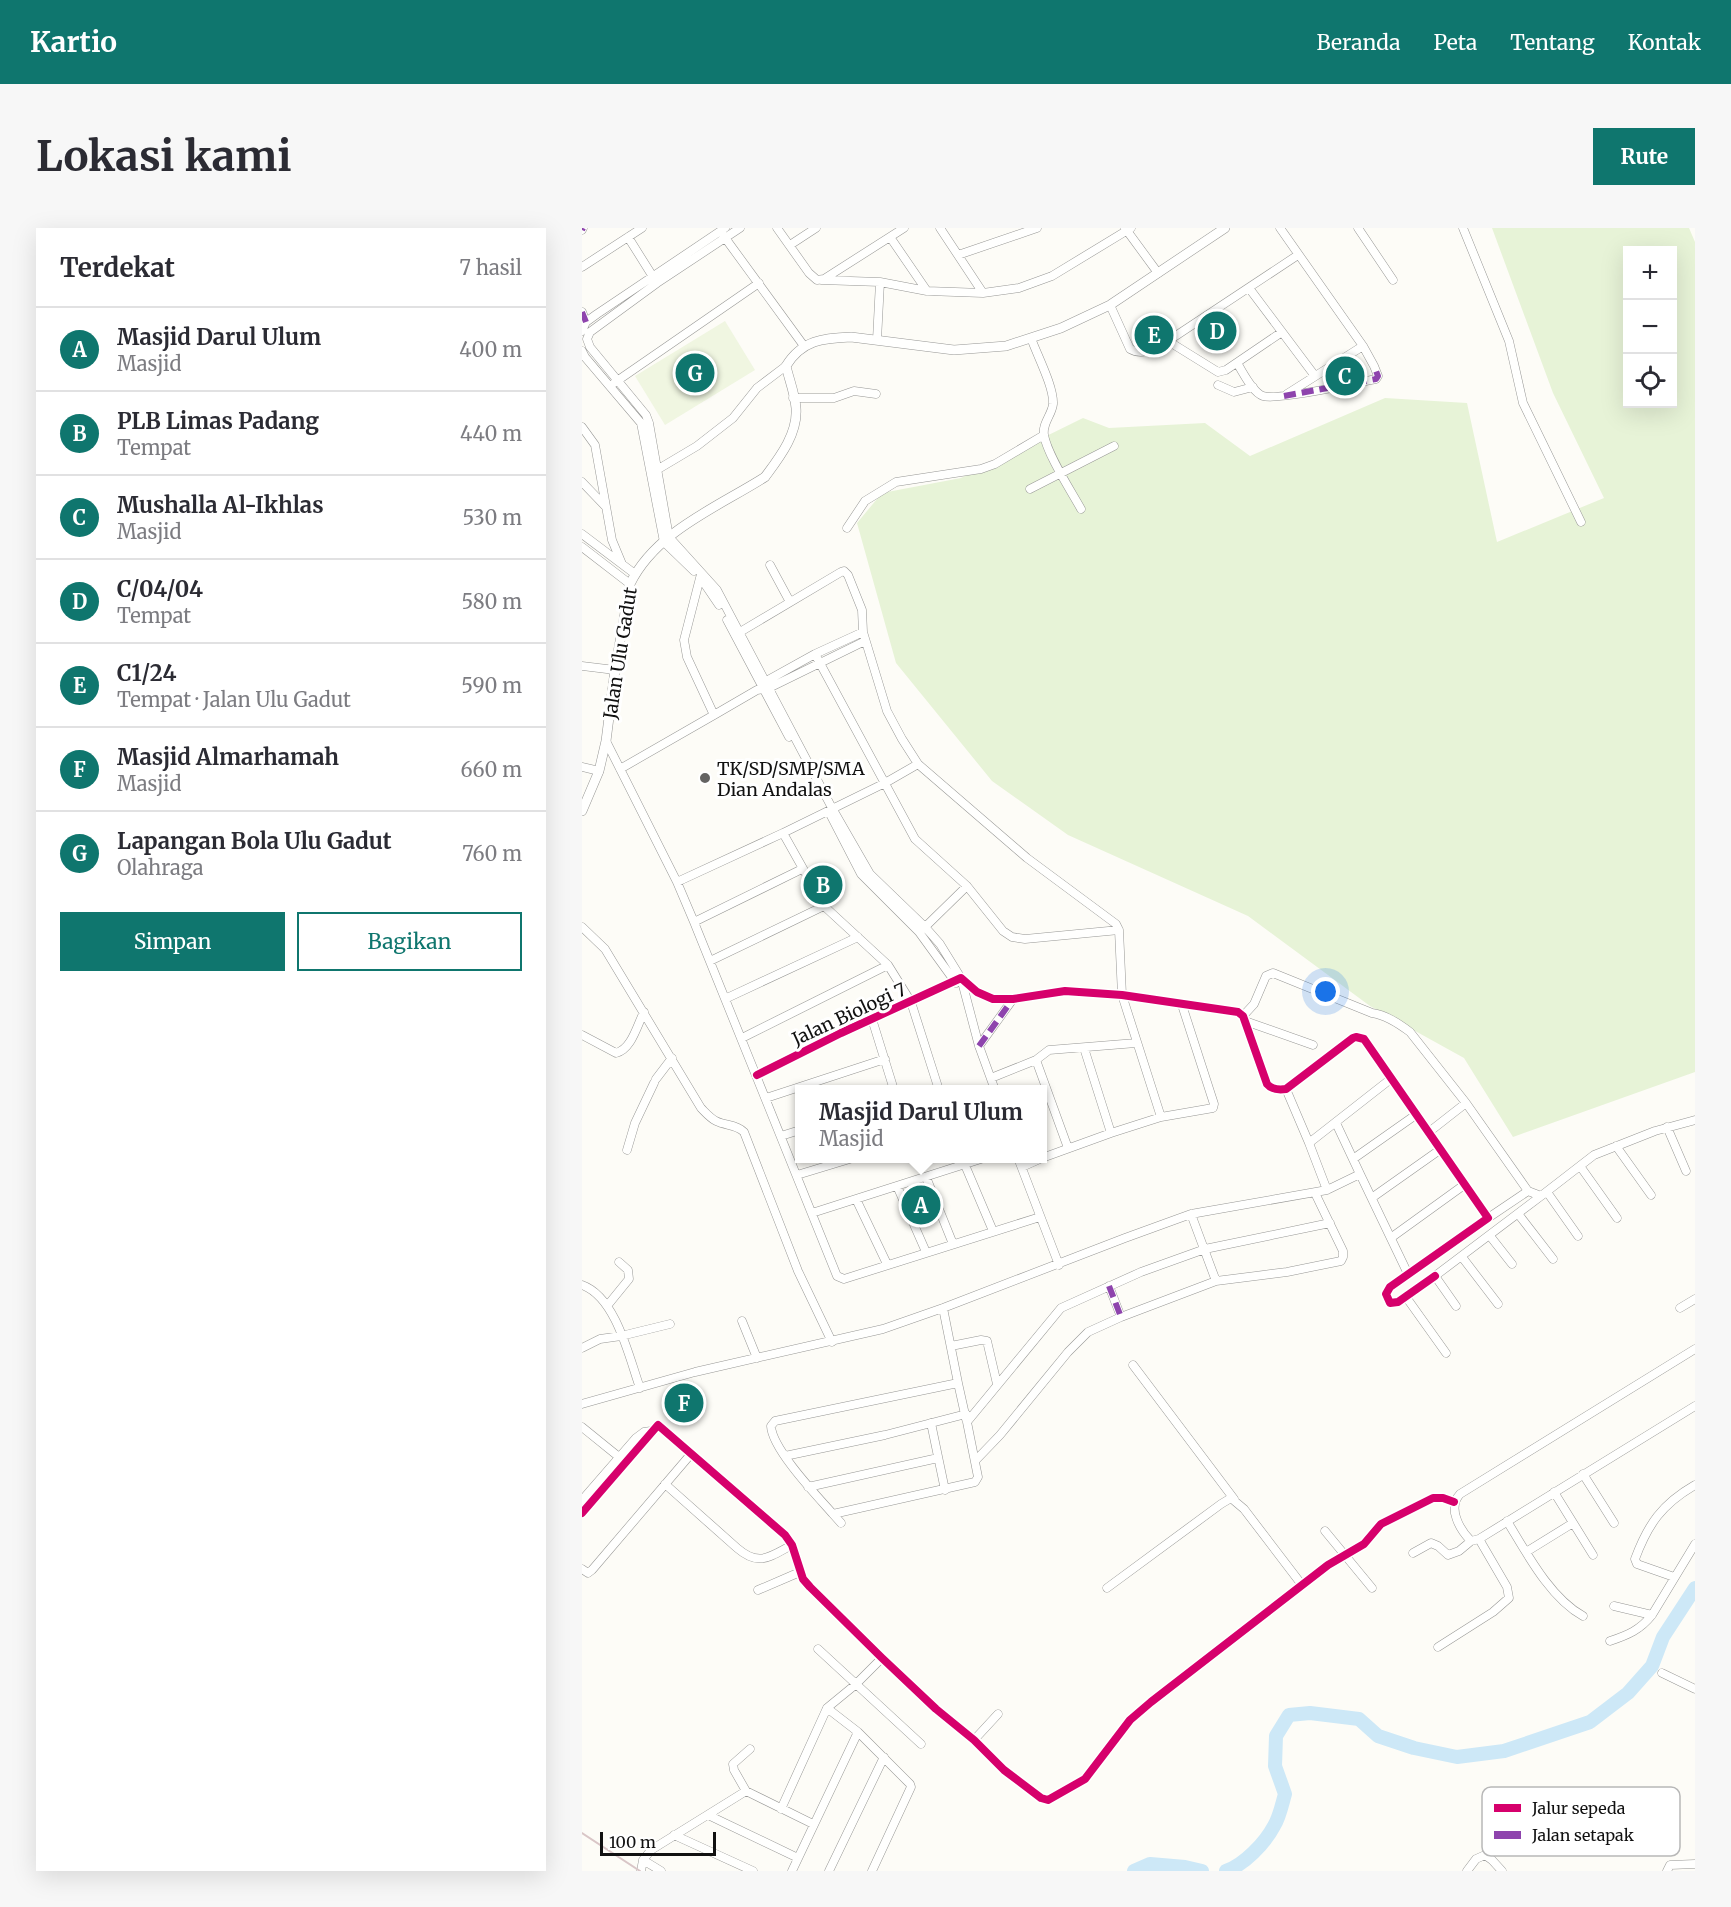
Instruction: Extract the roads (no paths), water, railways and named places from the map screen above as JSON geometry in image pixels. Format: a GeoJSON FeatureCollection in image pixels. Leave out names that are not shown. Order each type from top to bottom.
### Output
{"type":"FeatureCollection","features":[{"type":"Feature","properties":{"kind":"street"},"geometry":{"type":"LineString","coordinates":[[582,267],[642,228]]}},
{"type":"Feature","properties":{"kind":"street"},"geometry":{"type":"LineString","coordinates":[[582,331],[586,322],[655,280],[724,232],[740,228]]}},
{"type":"Feature","properties":{"kind":"street"},"geometry":{"type":"LineString","coordinates":[[777,228],[813,279],[820,280],[880,282],[927,291],[983,293],[1019,288],[1052,276],[1128,229],[1158,273]]}},
{"type":"Feature","properties":{"kind":"street"},"geometry":{"type":"LineString","coordinates":[[790,245],[816,228]]}},
{"type":"Feature","properties":{"kind":"street"},"geometry":{"type":"LineString","coordinates":[[820,280],[904,228]]}},
{"type":"Feature","properties":{"kind":"street"},"geometry":{"type":"LineString","coordinates":[[940,228],[983,293]]}},
{"type":"Feature","properties":{"kind":"street"},"geometry":{"type":"LineString","coordinates":[[958,255],[1037,228]]}},
{"type":"Feature","properties":{"kind":"street"},"geometry":{"type":"LineString","coordinates":[[654,471],[697,446],[733,418],[757,388],[786,366],[793,354],[804,346],[822,339],[839,338],[878,340],[954,350],[1006,346],[1077,321],[1110,305],[1225,228]]}},
{"type":"Feature","properties":{"kind":"street"},"geometry":{"type":"LineString","coordinates":[[1237,363],[1261,396],[1284,396],[1376,379],[1378,376],[1363,346],[1280,228]]}},
{"type":"Feature","properties":{"kind":"street"},"geometry":{"type":"LineString","coordinates":[[1358,228],[1393,280]]}},
{"type":"Feature","properties":{"kind":"street"},"geometry":{"type":"LineString","coordinates":[[1463,228],[1509,341],[1523,403],[1581,522]]}},
{"type":"Feature","properties":{"kind":"street"},"geometry":{"type":"LineString","coordinates":[[724,232],[804,346]]}},
{"type":"Feature","properties":{"kind":"street"},"geometry":{"type":"LineString","coordinates":[[628,237],[655,280]]}},
{"type":"Feature","properties":{"kind":"street"},"geometry":{"type":"LineString","coordinates":[[890,237],[927,291]]}},
{"type":"Feature","properties":{"kind":"street"},"geometry":{"type":"LineString","coordinates":[[1110,305],[1130,349],[1137,353],[1144,353],[1168,341],[1298,255]]}},
{"type":"Feature","properties":{"kind":"street"},"geometry":{"type":"LineString","coordinates":[[655,280],[587,336],[590,347],[646,415],[666,539],[717,590],[763,687],[830,809],[861,874],[940,944],[963,991],[994,1085]]}},
{"type":"Feature","properties":{"kind":"street"},"geometry":{"type":"LineString","coordinates":[[878,340],[880,282]]}},
{"type":"Feature","properties":{"kind":"street"},"geometry":{"type":"LineString","coordinates":[[611,386],[759,283]]}},
{"type":"Feature","properties":{"kind":"street"},"geometry":{"type":"LineString","coordinates":[[1249,288],[1315,376]]}},
{"type":"Feature","properties":{"kind":"street"},"geometry":{"type":"LineString","coordinates":[[582,312],[586,322]]}},
{"type":"Feature","properties":{"kind":"street"},"geometry":{"type":"LineString","coordinates":[[1168,341],[1214,370],[1222,372],[1282,332]]}},
{"type":"Feature","properties":{"kind":"street"},"geometry":{"type":"LineString","coordinates":[[1031,338],[1053,399],[1044,427],[1044,435],[1081,509]]}},
{"type":"Feature","properties":{"kind":"street"},"geometry":{"type":"LineString","coordinates":[[1284,396],[1363,346]]}},
{"type":"Feature","properties":{"kind":"street"},"geometry":{"type":"LineString","coordinates":[[582,351],[641,423],[654,471]]}},
{"type":"Feature","properties":{"kind":"street","name":"Jalan Ulu Gadut"},"geometry":{"type":"LineString","coordinates":[[582,811],[598,771],[606,741],[615,670],[630,584],[635,574],[666,539],[765,477],[783,452],[795,422],[796,408],[786,366]]}},
{"type":"Feature","properties":{"kind":"street"},"geometry":{"type":"LineString","coordinates":[[1218,385],[1234,392],[1253,387]]}},
{"type":"Feature","properties":{"kind":"street"},"geometry":{"type":"LineString","coordinates":[[794,398],[834,398],[854,391],[876,393]]}},
{"type":"Feature","properties":{"kind":"street"},"geometry":{"type":"LineString","coordinates":[[582,427],[595,445],[612,540],[622,564]]}},
{"type":"Feature","properties":{"kind":"street"},"geometry":{"type":"LineString","coordinates":[[847,528],[865,501],[901,480],[981,470],[1044,435]]}},
{"type":"Feature","properties":{"kind":"street"},"geometry":{"type":"LineString","coordinates":[[1030,489],[1114,446]]}},
{"type":"Feature","properties":{"kind":"street"},"geometry":{"type":"LineString","coordinates":[[582,482],[607,507]]}},
{"type":"Feature","properties":{"kind":"street"},"geometry":{"type":"LineString","coordinates":[[582,534],[635,574]]}},
{"type":"Feature","properties":{"kind":"street"},"geometry":{"type":"LineString","coordinates":[[582,546],[630,584]]}},
{"type":"Feature","properties":{"kind":"street"},"geometry":{"type":"LineString","coordinates":[[770,565],[790,602]]}},
{"type":"Feature","properties":{"kind":"street"},"geometry":{"type":"LineString","coordinates":[[737,634],[844,571],[848,575],[862,610],[864,636],[887,711],[918,764],[1027,858],[1114,921],[1119,930],[1122,995],[1161,1118]]}},
{"type":"Feature","properties":{"kind":"street"},"geometry":{"type":"LineString","coordinates":[[700,574],[684,640],[685,649],[714,715]]}},
{"type":"Feature","properties":{"kind":"street"},"geometry":{"type":"LineString","coordinates":[[620,769],[763,687],[864,636]]}},
{"type":"Feature","properties":{"kind":"street"},"geometry":{"type":"LineString","coordinates":[[817,658],[915,839],[967,886],[1003,932],[1012,937],[1025,939],[1119,930]]}},
{"type":"Feature","properties":{"kind":"street"},"geometry":{"type":"LineString","coordinates":[[582,666],[615,670]]}},
{"type":"Feature","properties":{"kind":"street"},"geometry":{"type":"LineString","coordinates":[[606,741],[677,882],[727,998],[837,1276],[844,1279],[1040,1217]]}},
{"type":"Feature","properties":{"kind":"street"},"geometry":{"type":"LineString","coordinates":[[677,882],[783,833],[885,783],[918,764]]}},
{"type":"Feature","properties":{"kind":"street"},"geometry":{"type":"LineString","coordinates":[[582,767],[598,771]]}},
{"type":"Feature","properties":{"kind":"street"},"geometry":{"type":"LineString","coordinates":[[783,833],[824,906],[888,965],[911,1002],[937,1085]]}},
{"type":"Feature","properties":{"kind":"street"},"geometry":{"type":"LineString","coordinates":[[694,922],[802,869]]}},
{"type":"Feature","properties":{"kind":"street"},"geometry":{"type":"LineString","coordinates":[[922,929],[967,886]]}},
{"type":"Feature","properties":{"kind":"street"},"geometry":{"type":"LineString","coordinates":[[711,961],[824,906]]}},
{"type":"Feature","properties":{"kind":"street"},"geometry":{"type":"LineString","coordinates":[[582,927],[605,949],[706,1113],[718,1122],[741,1129],[746,1137],[798,1271],[832,1342]]}},
{"type":"Feature","properties":{"kind":"street"},"geometry":{"type":"LineString","coordinates":[[727,998],[858,937]]}},
{"type":"Feature","properties":{"kind":"street"},"geometry":{"type":"LineString","coordinates":[[742,1038],[888,965]]}},
{"type":"Feature","properties":{"kind":"street"},"geometry":{"type":"LineString","coordinates":[[1244,1018],[1257,999],[1266,976],[1273,973],[1382,1014],[1410,1032],[1466,1103],[1528,1191]]}},
{"type":"Feature","properties":{"kind":"street"},"geometry":{"type":"LineString","coordinates":[[957,980],[993,999],[1013,999],[1065,991],[1122,995],[1238,1012],[1244,1018],[1313,1045]]}},
{"type":"Feature","properties":{"kind":"street","name":"Jalan Biologi 7"},"geometry":{"type":"LineString","coordinates":[[757,1075],[957,980]]}},
{"type":"Feature","properties":{"kind":"street"},"geometry":{"type":"LineString","coordinates":[[979,1046],[1013,999]]}},
{"type":"Feature","properties":{"kind":"street"},"geometry":{"type":"LineString","coordinates":[[1047,1156],[1161,1118],[1214,1107],[1182,1005]]}},
{"type":"Feature","properties":{"kind":"street"},"geometry":{"type":"LineString","coordinates":[[582,1035],[616,1053],[622,1051],[628,1046],[644,1012]]}},
{"type":"Feature","properties":{"kind":"street"},"geometry":{"type":"LineString","coordinates":[[1244,1018],[1267,1084],[1271,1088],[1286,1089],[1356,1036],[1364,1039],[1488,1218]]}},
{"type":"Feature","properties":{"kind":"street"},"geometry":{"type":"LineString","coordinates":[[872,1019],[893,1085]]}},
{"type":"Feature","properties":{"kind":"street"},"geometry":{"type":"LineString","coordinates":[[991,1078],[1036,1060],[1049,1050],[1137,1043]]}},
{"type":"Feature","properties":{"kind":"street"},"geometry":{"type":"LineString","coordinates":[[1084,1047],[1111,1133]]}},
{"type":"Feature","properties":{"kind":"street"},"geometry":{"type":"LineString","coordinates":[[627,1150],[635,1123],[655,1081],[672,1058]]}},
{"type":"Feature","properties":{"kind":"street"},"geometry":{"type":"LineString","coordinates":[[806,1085],[885,1059]]}},
{"type":"Feature","properties":{"kind":"street"},"geometry":{"type":"LineString","coordinates":[[1036,1060],[1045,1085]]}},
{"type":"Feature","properties":{"kind":"street"},"geometry":{"type":"LineString","coordinates":[[1309,1143],[1392,1078]]}},
{"type":"Feature","properties":{"kind":"street"},"geometry":{"type":"LineString","coordinates":[[766,1098],[795,1088]]}},
{"type":"Feature","properties":{"kind":"street"},"geometry":{"type":"LineString","coordinates":[[1286,1089],[1327,1190]]}},
{"type":"Feature","properties":{"kind":"street"},"geometry":{"type":"LineString","coordinates":[[1047,1090],[1068,1148]]}},
{"type":"Feature","properties":{"kind":"street"},"geometry":{"type":"LineString","coordinates":[[1429,1131],[1466,1103]]}},
{"type":"Feature","properties":{"kind":"street"},"geometry":{"type":"LineString","coordinates":[[1353,1159],[1417,1114]]}},
{"type":"Feature","properties":{"kind":"street"},"geometry":{"type":"LineString","coordinates":[[1578,1236],[1544,1194],[1528,1191],[1520,1194],[1390,1287],[1386,1294],[1390,1303],[1398,1302],[1406,1297],[1519,1215],[1544,1194],[1594,1155],[1667,1127],[1695,1120]]}},
{"type":"Feature","properties":{"kind":"street"},"geometry":{"type":"LineString","coordinates":[[1336,1123],[1408,1274]]}},
{"type":"Feature","properties":{"kind":"street"},"geometry":{"type":"LineString","coordinates":[[1667,1127],[1686,1172]]}},
{"type":"Feature","properties":{"kind":"street"},"geometry":{"type":"LineString","coordinates":[[781,1136],[795,1132]]}},
{"type":"Feature","properties":{"kind":"street"},"geometry":{"type":"LineString","coordinates":[[1616,1146],[1651,1194]]}},
{"type":"Feature","properties":{"kind":"street"},"geometry":{"type":"LineString","coordinates":[[1373,1197],[1441,1149]]}},
{"type":"Feature","properties":{"kind":"street"},"geometry":{"type":"LineString","coordinates":[[797,1175],[837,1163]]}},
{"type":"Feature","properties":{"kind":"street"},"geometry":{"type":"LineString","coordinates":[[812,1213],[926,1177],[961,1163]]}},
{"type":"Feature","properties":{"kind":"street"},"geometry":{"type":"LineString","coordinates":[[963,1163],[993,1231]]}},
{"type":"Feature","properties":{"kind":"street"},"geometry":{"type":"LineString","coordinates":[[1020,1163],[1059,1265]]}},
{"type":"Feature","properties":{"kind":"street"},"geometry":{"type":"LineString","coordinates":[[1022,1167],[1031,1163]]}},
{"type":"Feature","properties":{"kind":"street"},"geometry":{"type":"LineString","coordinates":[[1580,1166],[1617,1218]]}},
{"type":"Feature","properties":{"kind":"street"},"geometry":{"type":"LineString","coordinates":[[582,1404],[695,1372],[883,1329],[1191,1214],[1315,1193],[1327,1190],[1360,1174]]}},
{"type":"Feature","properties":{"kind":"street"},"geometry":{"type":"LineString","coordinates":[[926,1177],[953,1244]]}},
{"type":"Feature","properties":{"kind":"street"},"geometry":{"type":"LineString","coordinates":[[1392,1237],[1464,1185]]}},
{"type":"Feature","properties":{"kind":"street"},"geometry":{"type":"LineString","coordinates":[[897,1186],[927,1252]]}},
{"type":"Feature","properties":{"kind":"street"},"geometry":{"type":"LineString","coordinates":[[975,1461],[1000,1435],[1068,1352],[1088,1332],[1216,1281],[1338,1263],[1343,1257],[1343,1251],[1315,1193]]}},
{"type":"Feature","properties":{"kind":"street"},"geometry":{"type":"LineString","coordinates":[[856,1199],[887,1264]]}},
{"type":"Feature","properties":{"kind":"street"},"geometry":{"type":"LineString","coordinates":[[1191,1214],[1216,1281]]}},
{"type":"Feature","properties":{"kind":"street"},"geometry":{"type":"LineString","coordinates":[[1519,1215],[1553,1259]]}},
{"type":"Feature","properties":{"kind":"street"},"geometry":{"type":"LineString","coordinates":[[785,1456],[931,1423],[966,1418],[1061,1308],[1109,1286],[1205,1249],[1330,1223]]}},
{"type":"Feature","properties":{"kind":"street"},"geometry":{"type":"LineString","coordinates":[[1490,1236],[1512,1264]]}},
{"type":"Feature","properties":{"kind":"street"},"geometry":{"type":"LineString","coordinates":[[1462,1257],[1498,1304]]}},
{"type":"Feature","properties":{"kind":"street"},"geometry":{"type":"LineString","coordinates":[[608,1306],[629,1279],[628,1270],[619,1262]]}},
{"type":"Feature","properties":{"kind":"street"},"geometry":{"type":"LineString","coordinates":[[1434,1276],[1456,1306]]}},
{"type":"Feature","properties":{"kind":"street"},"geometry":{"type":"LineString","coordinates":[[582,1285],[593,1291],[608,1306],[640,1388]]}},
{"type":"Feature","properties":{"kind":"street"},"geometry":{"type":"LineString","coordinates":[[1109,1286],[1121,1317]]}},
{"type":"Feature","properties":{"kind":"street"},"geometry":{"type":"LineString","coordinates":[[1406,1297],[1446,1353]]}},
{"type":"Feature","properties":{"kind":"street"},"geometry":{"type":"LineString","coordinates":[[1680,1308],[1695,1299]]}},
{"type":"Feature","properties":{"kind":"street"},"geometry":{"type":"LineString","coordinates":[[833,1514],[945,1490],[975,1482],[978,1477],[943,1308]]}},
{"type":"Feature","properties":{"kind":"street"},"geometry":{"type":"LineString","coordinates":[[742,1321],[757,1358]]}},
{"type":"Feature","properties":{"kind":"street"},"geometry":{"type":"LineString","coordinates":[[582,1348],[600,1339],[670,1324]]}},
{"type":"Feature","properties":{"kind":"street"},"geometry":{"type":"LineString","coordinates":[[951,1346],[981,1340],[987,1341],[997,1384]]}},
{"type":"Feature","properties":{"kind":"street"},"geometry":{"type":"LineString","coordinates":[[1438,1647],[1493,1612],[1509,1598],[1507,1587],[1475,1540],[1456,1517],[1454,1502],[1460,1494],[1695,1349]]}},
{"type":"Feature","properties":{"kind":"street"},"geometry":{"type":"LineString","coordinates":[[1133,1365],[1302,1585]]}},
{"type":"Feature","properties":{"kind":"street"},"geometry":{"type":"LineString","coordinates":[[842,1523],[808,1487],[785,1456],[772,1433],[771,1426],[775,1421],[958,1383]]}},
{"type":"Feature","properties":{"kind":"street"},"geometry":{"type":"LineString","coordinates":[[1413,1553],[1431,1543],[1438,1546],[1444,1553],[1452,1554],[1695,1406]]}},
{"type":"Feature","properties":{"kind":"street"},"geometry":{"type":"LineString","coordinates":[[582,1512],[651,1431],[666,1418]]}},
{"type":"Feature","properties":{"kind":"street"},"geometry":{"type":"LineString","coordinates":[[931,1423],[945,1490]]}},
{"type":"Feature","properties":{"kind":"street"},"geometry":{"type":"LineString","coordinates":[[658,1425],[785,1535],[792,1545],[800,1572],[810,1587],[882,1658],[936,1709],[974,1740],[1004,1770],[1041,1798],[1048,1800],[1085,1779],[1130,1720],[1151,1702],[1328,1565],[1364,1544],[1376,1529],[1391,1518],[1433,1498],[1443,1498],[1454,1502]]}},
{"type":"Feature","properties":{"kind":"street"},"geometry":{"type":"LineString","coordinates":[[582,1427],[619,1457]]}},
{"type":"Feature","properties":{"kind":"street"},"geometry":{"type":"LineString","coordinates":[[582,1500],[585,1491],[640,1435],[651,1431]]}},
{"type":"Feature","properties":{"kind":"street"},"geometry":{"type":"LineString","coordinates":[[582,1569],[588,1573],[592,1570],[691,1454]]}},
{"type":"Feature","properties":{"kind":"street"},"geometry":{"type":"LineString","coordinates":[[808,1487],[938,1458]]}},
{"type":"Feature","properties":{"kind":"street"},"geometry":{"type":"LineString","coordinates":[[1583,1474],[1614,1523]]}},
{"type":"Feature","properties":{"kind":"street"},"geometry":{"type":"LineString","coordinates":[[665,1484],[750,1557],[763,1560],[792,1545]]}},
{"type":"Feature","properties":{"kind":"street"},"geometry":{"type":"LineString","coordinates":[[1674,1577],[1637,1564],[1635,1559],[1649,1527],[1659,1512],[1668,1503],[1695,1485]]}},
{"type":"Feature","properties":{"kind":"street"},"geometry":{"type":"LineString","coordinates":[[1554,1492],[1593,1555]]}},
{"type":"Feature","properties":{"kind":"street"},"geometry":{"type":"LineString","coordinates":[[1107,1588],[1228,1499],[1234,1499]]}},
{"type":"Feature","properties":{"kind":"street"},"geometry":{"type":"LineString","coordinates":[[1507,1521],[1552,1589],[1583,1616]]}},
{"type":"Feature","properties":{"kind":"street"},"geometry":{"type":"LineString","coordinates":[[1526,1552],[1573,1523]]}},
{"type":"Feature","properties":{"kind":"street"},"geometry":{"type":"LineString","coordinates":[[1325,1531],[1372,1588]]}},
{"type":"Feature","properties":{"kind":"street"},"geometry":{"type":"LineString","coordinates":[[1610,1641],[1636,1631],[1652,1615],[1695,1544]]}},
{"type":"Feature","properties":{"kind":"street"},"geometry":{"type":"LineString","coordinates":[[758,1590],[800,1572]]}},
{"type":"Feature","properties":{"kind":"street"},"geometry":{"type":"LineString","coordinates":[[1614,1606],[1652,1615]]}},
{"type":"Feature","properties":{"kind":"street"},"geometry":{"type":"LineString","coordinates":[[818,1649],[921,1744]]}},
{"type":"Feature","properties":{"kind":"street"},"geometry":{"type":"LineString","coordinates":[[781,1809],[827,1708],[855,1685],[882,1658]]}},
{"type":"Feature","properties":{"kind":"street"},"geometry":{"type":"LineString","coordinates":[[1662,1673],[1695,1689]]}},
{"type":"Feature","properties":{"kind":"street"},"geometry":{"type":"LineString","coordinates":[[827,1708],[858,1731],[908,1780],[911,1787],[872,1871]]}},
{"type":"Feature","properties":{"kind":"street"},"geometry":{"type":"LineString","coordinates":[[974,1740],[998,1714]]}},
{"type":"Feature","properties":{"kind":"street"},"geometry":{"type":"LineString","coordinates":[[792,1871],[858,1731]]}},
{"type":"Feature","properties":{"kind":"street"},"geometry":{"type":"LineString","coordinates":[[750,1749],[733,1764],[746,1791],[813,1824]]}},
{"type":"Feature","properties":{"kind":"street"},"geometry":{"type":"LineString","coordinates":[[828,1871],[884,1757]]}},
{"type":"Feature","properties":{"kind":"street"},"geometry":{"type":"LineString","coordinates":[[641,1871],[643,1860],[651,1850],[746,1791]]}},
{"type":"Feature","properties":{"kind":"street"},"geometry":{"type":"LineString","coordinates":[[708,1815],[798,1858]]}},
{"type":"Feature","properties":{"kind":"street"},"geometry":{"type":"LineString","coordinates":[[674,1835],[753,1871]]}},
{"type":"Feature","properties":{"kind":"street"},"geometry":{"type":"LineString","coordinates":[[1467,1871],[1476,1859],[1483,1856]]}},
{"type":"Feature","properties":{"kind":"street"},"geometry":{"type":"LineString","coordinates":[[1486,1856],[1502,1871]]}},
{"type":"Feature","properties":{"kind":"street"},"geometry":{"type":"LineString","coordinates":[[643,1860],[661,1871]]}},
{"type":"Feature","properties":{"kind":"street"},"geometry":{"type":"LineString","coordinates":[[1666,1871],[1670,1865],[1695,1864]]}},
{"type":"Feature","properties":{"kind":"waterway"},"geometry":{"type":"LineString","coordinates":[[1226,1871],[1240,1864],[1260,1846],[1278,1818],[1285,1794],[1275,1766],[1276,1736],[1289,1715],[1310,1713],[1359,1719],[1378,1736],[1414,1748],[1457,1757],[1504,1751],[1590,1722],[1628,1693],[1652,1666],[1663,1637],[1695,1588]]}},
{"type":"Feature","properties":{"kind":"waterway"},"geometry":{"type":"LineString","coordinates":[[1134,1871],[1150,1864],[1202,1871]]}},
{"type":"Feature","properties":{"kind":"railway"},"geometry":{"type":"LineString","coordinates":[[582,1833],[640,1871]]}},
{"type":"Feature","properties":{"kind":"place","name":"C/04/04"},"geometry":{"type":"Point","coordinates":[1217,331]}},
{"type":"Feature","properties":{"kind":"place","name":"C1/24"},"geometry":{"type":"Point","coordinates":[1154,335]}},
{"type":"Feature","properties":{"kind":"place","name":"Lapangan Bola Ulu Gadut"},"geometry":{"type":"Point","coordinates":[695,373]}},
{"type":"Feature","properties":{"kind":"place","name":"Mushalla Al-Ikhlas"},"geometry":{"type":"Point","coordinates":[1345,376]}},
{"type":"Feature","properties":{"kind":"place","name":"TK/SD/SMP/SMA Dian Andalas"},"geometry":{"type":"Point","coordinates":[705,778]}},
{"type":"Feature","properties":{"kind":"place","name":"PLB Limas Padang"},"geometry":{"type":"Point","coordinates":[823,885]}},
{"type":"Feature","properties":{"kind":"place","name":"Masjid Darul Ulum"},"geometry":{"type":"Point","coordinates":[921,1205]}},
{"type":"Feature","properties":{"kind":"place","name":"Masjid Almarhamah"},"geometry":{"type":"Point","coordinates":[684,1403]}}]}
